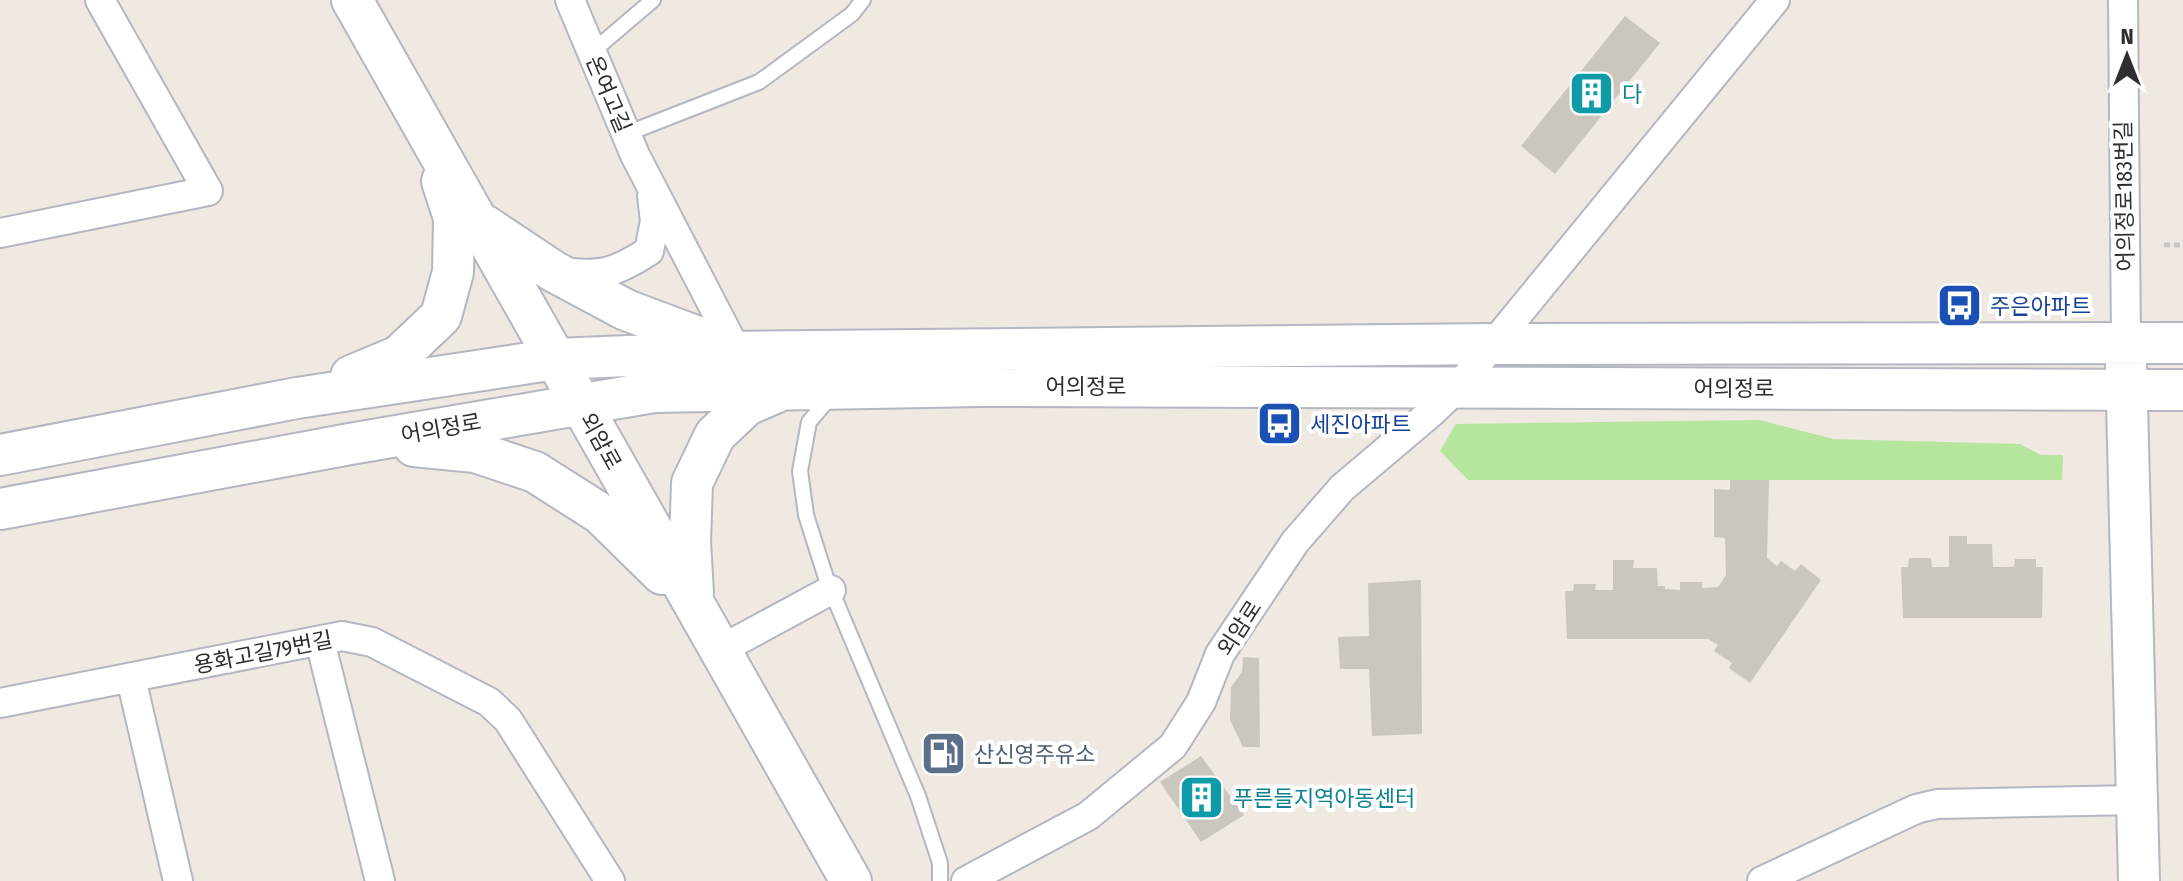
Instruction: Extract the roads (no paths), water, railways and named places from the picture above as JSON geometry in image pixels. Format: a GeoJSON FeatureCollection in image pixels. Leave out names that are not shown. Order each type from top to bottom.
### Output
{"type":"FeatureCollection","features":[{"type":"Feature","properties":{"kind":"main road","name":"외암로"},"geometry":{"type":"LineString","coordinates":[[352,0],[851,881]]}},
{"type":"Feature","properties":{"kind":"main road"},"geometry":{"type":"LineString","coordinates":[[297,398],[399,356],[441,316],[453,272],[454,218],[425,128]]}},
{"type":"Feature","properties":{"kind":"main road"},"geometry":{"type":"LineString","coordinates":[[477,219],[553,271],[626,310],[737,352]]}},
{"type":"Feature","properties":{"kind":"main road"},"geometry":{"type":"LineString","coordinates":[[2126,343],[2139,881]]}},
{"type":"Feature","properties":{"kind":"main road","name":"어의정로"},"geometry":{"type":"LineString","coordinates":[[0,455],[297,398],[556,359],[737,352],[1493,344],[2183,343]]}},
{"type":"Feature","properties":{"kind":"main road","name":"어의정로"},"geometry":{"type":"LineString","coordinates":[[0,509],[654,392],[982,386],[2183,390]]}},
{"type":"Feature","properties":{"kind":"main road"},"geometry":{"type":"LineString","coordinates":[[694,605],[690,542],[692,483],[715,435],[747,405],[784,389]]}},
{"type":"Feature","properties":{"kind":"main road"},"geometry":{"type":"LineString","coordinates":[[350,444],[413,445],[475,452],[535,472],[601,514],[694,605]]}},
{"type":"Feature","properties":{"kind":"street"},"geometry":{"type":"LineString","coordinates":[[0,233],[208,191],[100,0]]}},
{"type":"Feature","properties":{"kind":"street","name":"온여고길"},"geometry":{"type":"LineString","coordinates":[[570,0],[651,187],[737,352]]}},
{"type":"Feature","properties":{"kind":"street","name":"외암로"},"geometry":{"type":"LineString","coordinates":[[966,881],[1088,816],[1173,746],[1201,702],[1220,654],[1295,542],[1342,488],[1459,386],[1775,0]]}},
{"type":"Feature","properties":{"kind":"street","name":"어의정로183번길"},"geometry":{"type":"LineString","coordinates":[[2123,0],[2126,343]]}},
{"type":"Feature","properties":{"kind":"street","name":"온여고길"},"geometry":{"type":"LineString","coordinates":[[553,271],[589,275],[624,267],[649,251],[655,221],[651,187]]}},
{"type":"Feature","properties":{"kind":"street"},"geometry":{"type":"LineString","coordinates":[[720,650],[831,590]]}},
{"type":"Feature","properties":{"kind":"street","name":"용화고길79번길"},"geometry":{"type":"LineString","coordinates":[[0,703],[342,636],[372,642],[489,702],[508,720],[610,881]]}},
{"type":"Feature","properties":{"kind":"street"},"geometry":{"type":"LineString","coordinates":[[320,641],[380,881]]}},
{"type":"Feature","properties":{"kind":"street"},"geometry":{"type":"LineString","coordinates":[[131,678],[178,881]]}},
{"type":"Feature","properties":{"kind":"street"},"geometry":{"type":"LineString","coordinates":[[1762,881],[1916,809],[1937,804],[2137,800]]}},
{"type":"Feature","properties":{"kind":"lane"},"geometry":{"type":"LineString","coordinates":[[592,52],[653,0]]}},
{"type":"Feature","properties":{"kind":"lane"},"geometry":{"type":"LineString","coordinates":[[626,134],[759,82],[852,14],[863,0]]}},
{"type":"Feature","properties":{"kind":"lane"},"geometry":{"type":"LineString","coordinates":[[836,388],[809,422],[800,471],[806,515],[831,590],[918,796],[940,863],[940,881]]}},
{"type":"Feature","properties":{"kind":"place","name":"다"},"geometry":{"type":"Point","coordinates":[1591,94]}},
{"type":"Feature","properties":{"kind":"place","name":"주은아파트"},"geometry":{"type":"Point","coordinates":[1959,306]}},
{"type":"Feature","properties":{"kind":"place","name":"세진아파트"},"geometry":{"type":"Point","coordinates":[1279,424]}},
{"type":"Feature","properties":{"kind":"place","name":"산신영주유소"},"geometry":{"type":"Point","coordinates":[943,754]}},
{"type":"Feature","properties":{"kind":"place","name":"푸른들지역아동센터"},"geometry":{"type":"Point","coordinates":[1202,798]}}]}
